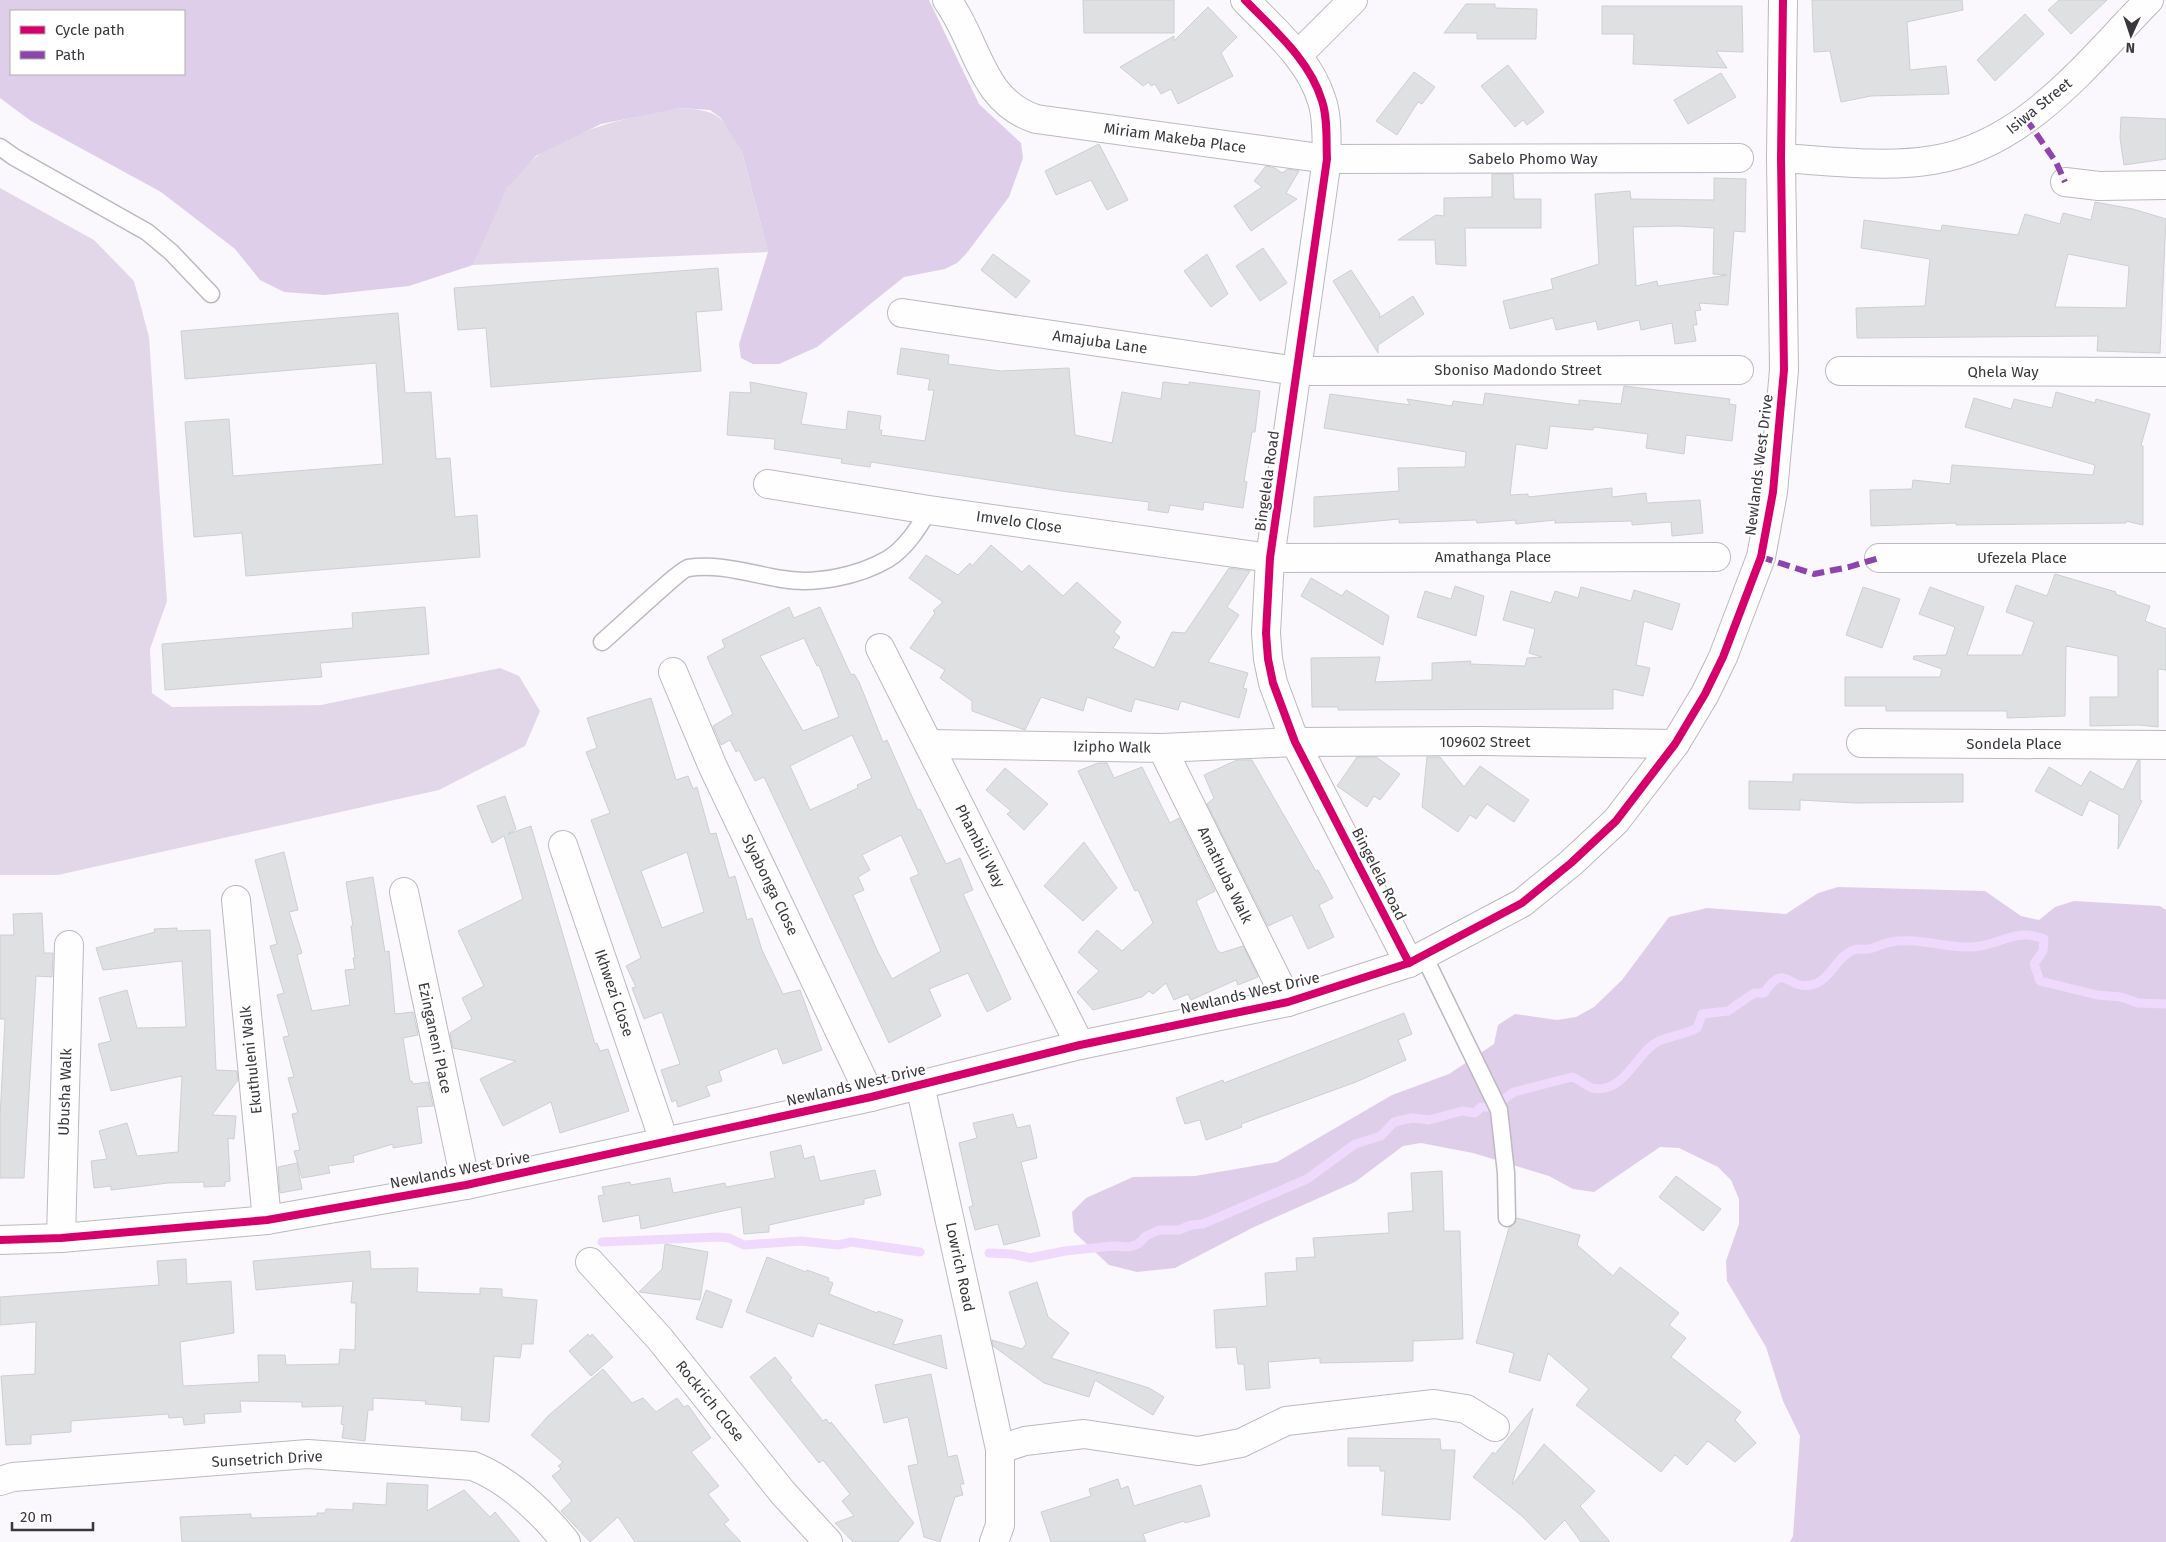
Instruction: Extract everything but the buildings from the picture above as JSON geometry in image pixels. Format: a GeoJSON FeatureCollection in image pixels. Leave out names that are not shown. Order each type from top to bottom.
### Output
{"type":"FeatureCollection","features":[{"type":"Feature","properties":{"kind":"street","name":"Miriam Makeba Place"},"geometry":{"type":"LineString","coordinates":[[947,0],[996,93],[1003,101],[1024,115],[1036,119],[1327,160]]}},
{"type":"Feature","properties":{"kind":"street","name":"Bingelela Road"},"geometry":{"type":"LineString","coordinates":[[1245,0],[1298,55],[1322,101],[1327,160],[1270,558],[1266,634],[1268,659],[1273,683],[1295,742],[1417,959]]}},
{"type":"Feature","properties":{"kind":"street"},"geometry":{"type":"LineString","coordinates":[[1298,55],[1353,0]]}},
{"type":"Feature","properties":{"kind":"street","name":"Newlands West Drive"},"geometry":{"type":"LineString","coordinates":[[0,1240],[61,1238],[267,1220],[466,1185],[871,1097],[1080,1045],[1288,1002],[1417,959],[1522,903],[1571,863],[1616,821],[1675,744],[1705,694],[1723,657],[1761,557],[1773,492],[1784,370],[1781,158],[1783,0]]}},
{"type":"Feature","properties":{"kind":"street","name":"Isiwa Street"},"geometry":{"type":"LineString","coordinates":[[1781,158],[1858,163],[1931,160],[1976,149],[2022,123],[2070,81],[2149,0]]}},
{"type":"Feature","properties":{"kind":"street","name":"Sabelo Phomo Way"},"geometry":{"type":"LineString","coordinates":[[1327,160],[1739,158]]}},
{"type":"Feature","properties":{"kind":"street"},"geometry":{"type":"LineString","coordinates":[[2065,182],[2099,186],[2166,185]]}},
{"type":"Feature","properties":{"kind":"street","name":"Amajuba Lane"},"geometry":{"type":"LineString","coordinates":[[902,313],[1297,370]]}},
{"type":"Feature","properties":{"kind":"street","name":"Sboniso Madondo Street"},"geometry":{"type":"LineString","coordinates":[[1297,370],[1739,370]]}},
{"type":"Feature","properties":{"kind":"street","name":"Qhela Way"},"geometry":{"type":"LineString","coordinates":[[1840,372],[2166,372]]}},
{"type":"Feature","properties":{"kind":"street","name":"Imvelo Close"},"geometry":{"type":"LineString","coordinates":[[768,484],[930,510],[1270,558]]}},
{"type":"Feature","properties":{"kind":"street","name":"Amathanga Place"},"geometry":{"type":"LineString","coordinates":[[1270,558],[1716,557]]}},
{"type":"Feature","properties":{"kind":"street","name":"Ufezela Place"},"geometry":{"type":"LineString","coordinates":[[1879,558],[2166,558]]}},
{"type":"Feature","properties":{"kind":"street","name":"Phambili Way"},"geometry":{"type":"LineString","coordinates":[[880,648],[1080,1045]]}},
{"type":"Feature","properties":{"kind":"street","name":"Slyabonga Close"},"geometry":{"type":"LineString","coordinates":[[673,672],[713,767],[871,1097]]}},
{"type":"Feature","properties":{"kind":"street","name":"109602 Street"},"geometry":{"type":"LineString","coordinates":[[1295,742],[1481,741],[1675,744]]}},
{"type":"Feature","properties":{"kind":"street","name":"Izipho Walk"},"geometry":{"type":"LineString","coordinates":[[929,744],[1162,748],[1295,742]]}},
{"type":"Feature","properties":{"kind":"street","name":"Sondela Place"},"geometry":{"type":"LineString","coordinates":[[1861,743],[2166,745]]}},
{"type":"Feature","properties":{"kind":"street","name":"Amathuba Walk"},"geometry":{"type":"LineString","coordinates":[[1162,748],[1288,1002]]}},
{"type":"Feature","properties":{"kind":"street","name":"Ikhwezi Close"},"geometry":{"type":"LineString","coordinates":[[563,844],[664,1141]]}},
{"type":"Feature","properties":{"kind":"street","name":"Ezinganeni Place"},"geometry":{"type":"LineString","coordinates":[[404,892],[466,1185]]}},
{"type":"Feature","properties":{"kind":"street","name":"Ekuthuleni Walk"},"geometry":{"type":"LineString","coordinates":[[236,900],[267,1220]]}},
{"type":"Feature","properties":{"kind":"street","name":"Ubusha Walk"},"geometry":{"type":"LineString","coordinates":[[61,1238],[69,946]]}},
{"type":"Feature","properties":{"kind":"street","name":"Lowrich Road"},"geometry":{"type":"LineString","coordinates":[[920,1085],[1000,1449],[1000,1525],[994,1542]]}},
{"type":"Feature","properties":{"kind":"street","name":"Rockrich Close"},"geometry":{"type":"LineString","coordinates":[[590,1262],[660,1339],[784,1493],[828,1542]]}},
{"type":"Feature","properties":{"kind":"street"},"geometry":{"type":"LineString","coordinates":[[1000,1449],[1025,1441],[1084,1434],[1198,1451],[1241,1444],[1286,1421],[1434,1404],[1466,1409],[1496,1427]]}},
{"type":"Feature","properties":{"kind":"street","name":"Sunsetrich Drive"},"geometry":{"type":"LineString","coordinates":[[0,1481],[13,1477],[308,1454],[473,1466],[494,1474],[511,1486],[566,1542]]}},
{"type":"Feature","properties":{"kind":"lane"},"geometry":{"type":"LineString","coordinates":[[0,147],[14,158],[147,232],[171,252],[211,294]]}},
{"type":"Feature","properties":{"kind":"lane"},"geometry":{"type":"LineString","coordinates":[[602,642],[686,568],[713,567],[746,571],[784,580],[811,581],[858,572],[890,558],[915,533],[930,510]]}},
{"type":"Feature","properties":{"kind":"lane"},"geometry":{"type":"LineString","coordinates":[[1417,959],[1499,1110],[1506,1173],[1507,1218]]}},
{"type":"Feature","properties":{"kind":"shaded area"},"geometry":{"type":"Polygon","coordinates":[[[0,0],[929,0],[979,104],[1021,143],[1023,158],[1009,197],[957,263],[945,269],[904,277],[817,347],[779,364],[753,364],[741,358],[739,344],[768,252],[742,152],[721,118],[710,110],[681,108],[601,124],[536,156],[507,188],[473,265],[409,286],[325,295],[284,292],[260,280],[235,249],[161,192],[31,121],[0,98],[0,0]]]}},
{"type":"Feature","properties":{"kind":"shaded area"},"geometry":{"type":"Polygon","coordinates":[[[681,108],[713,114],[720,118],[731,131],[742,152],[768,252],[473,265],[502,196],[522,169],[540,154],[562,142],[609,123],[681,108]]]}},
{"type":"Feature","properties":{"kind":"shaded area"},"geometry":{"type":"Polygon","coordinates":[[[0,188],[94,240],[134,281],[149,337],[167,601],[150,649],[152,693],[172,707],[321,705],[500,668],[519,676],[540,711],[525,746],[439,790],[58,875],[0,875],[0,188]]]}},
{"type":"Feature","properties":{"kind":"shaded area"},"geometry":{"type":"Polygon","coordinates":[[[1838,887],[1985,891],[2021,916],[2039,920],[2055,907],[2074,901],[2160,906],[2166,910],[2166,1542],[1790,1542],[1793,1536],[1800,1436],[1783,1401],[1766,1347],[1727,1281],[1726,1261],[1739,1224],[1739,1199],[1731,1180],[1718,1167],[1679,1148],[1660,1147],[1594,1192],[1573,1189],[1549,1176],[1473,1153],[1421,1143],[1403,1146],[1355,1182],[1254,1227],[1175,1268],[1137,1272],[1109,1265],[1074,1232],[1072,1212],[1086,1198],[1133,1177],[1195,1176],[1277,1162],[1392,1095],[1449,1074],[1494,1044],[1498,1025],[1515,1014],[1557,1020],[1576,1017],[1594,1007],[1622,980],[1669,917],[1707,908],[1786,914],[1818,893],[1838,887]]]}},
{"type":"Feature","properties":{"kind":"waterway"},"geometry":{"type":"LineString","coordinates":[[1504,1099],[1514,1092],[1572,1077],[1592,1088],[1603,1088],[1613,1085],[1629,1072],[1649,1047],[1666,1038],[1697,1028],[1702,1014],[1728,1011],[1754,993],[1764,993],[1777,979],[1782,978],[1803,985],[1818,983],[1848,953],[1856,949],[1869,949],[1891,942],[1911,941],[1971,947],[1990,944],[2016,936],[2034,936],[2044,939],[2043,951],[2034,964],[2040,981],[2097,995],[2121,997],[2138,1003],[2166,1004]]}},
{"type":"Feature","properties":{"kind":"waterway"},"geometry":{"type":"LineString","coordinates":[[989,1253],[1012,1254],[1030,1258],[1065,1251],[1113,1246],[1129,1247],[1138,1244],[1146,1236],[1159,1230],[1179,1230],[1191,1225],[1203,1224],[1307,1179],[1355,1144],[1381,1136],[1394,1122],[1412,1118],[1429,1120],[1462,1111],[1475,1113],[1481,1107],[1488,1107]]}},
{"type":"Feature","properties":{"kind":"waterway"},"geometry":{"type":"LineString","coordinates":[[602,1242],[718,1237],[729,1238],[744,1245],[801,1241],[838,1245],[851,1242],[920,1252]]}},
{"type":"Feature","properties":{"kind":"marked path"},"geometry":{"type":"LineString","coordinates":[[2026,119],[2056,162],[2065,182]]}},
{"type":"Feature","properties":{"kind":"marked path"},"geometry":{"type":"LineString","coordinates":[[1761,557],[1814,574],[1849,567],[1879,558]]}},
{"type":"Feature","properties":{"kind":"cycle path"},"geometry":{"type":"LineString","coordinates":[[1245,0],[1290,46],[1309,72],[1322,101],[1326,130],[1327,159],[1270,558],[1266,633],[1268,659],[1273,683],[1295,742],[1409,963]]}},
{"type":"Feature","properties":{"kind":"cycle path"},"geometry":{"type":"LineString","coordinates":[[0,1240],[61,1238],[267,1220],[466,1185],[871,1097],[1080,1045],[1288,1002],[1409,963],[1522,903],[1571,863],[1616,821],[1675,744],[1705,694],[1723,657],[1761,557],[1773,492],[1784,370],[1781,158],[1783,0]]}}]}
